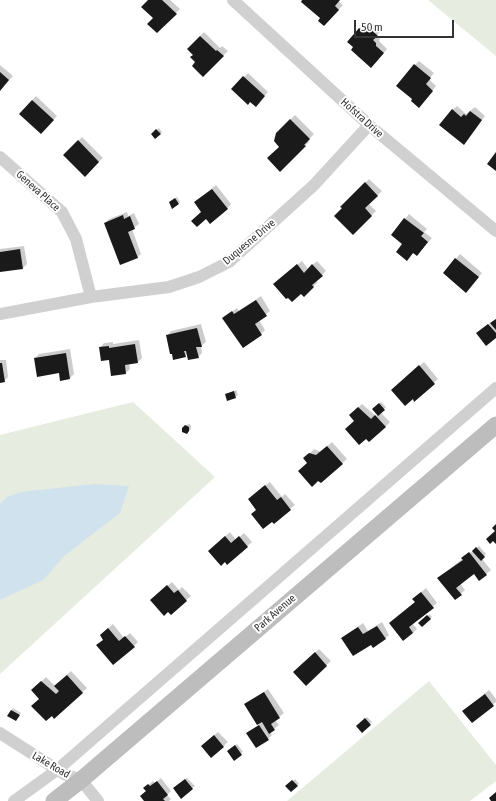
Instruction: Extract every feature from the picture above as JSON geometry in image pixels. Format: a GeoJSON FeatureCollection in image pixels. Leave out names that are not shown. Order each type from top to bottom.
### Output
{"type":"FeatureCollection","features":[{"type":"Feature","properties":{"kind":"main road","name":"Park Avenue"},"geometry":{"type":"LineString","coordinates":[[54,801],[81,780],[496,425]]}},
{"type":"Feature","properties":{"kind":"street","name":"Hofstra Drive"},"geometry":{"type":"LineString","coordinates":[[233,0],[369,125],[496,231]]}},
{"type":"Feature","properties":{"kind":"street","name":"Duquesne Drive"},"geometry":{"type":"LineString","coordinates":[[0,314],[91,297],[169,287],[199,277],[229,262],[314,185],[369,125]]}},
{"type":"Feature","properties":{"kind":"street","name":"Geneva Place"},"geometry":{"type":"LineString","coordinates":[[0,157],[62,212],[76,239],[91,297]]}},
{"type":"Feature","properties":{"kind":"street"},"geometry":{"type":"LineString","coordinates":[[14,801],[57,770],[496,388]]}},
{"type":"Feature","properties":{"kind":"street","name":"Lake Road"},"geometry":{"type":"LineString","coordinates":[[0,733],[57,770],[81,780],[98,801]]}},
{"type":"Feature","properties":{"kind":"shaded area"},"geometry":{"type":"Polygon","coordinates":[[[428,0],[496,0],[496,56],[428,0]]]}},
{"type":"Feature","properties":{"kind":"shaded area"},"geometry":{"type":"Polygon","coordinates":[[[133,402],[215,477],[0,674],[0,435],[133,402]]]}},
{"type":"Feature","properties":{"kind":"shaded area"},"geometry":{"type":"Polygon","coordinates":[[[429,681],[496,765],[496,781],[470,801],[287,801],[429,681]]]}},
{"type":"Feature","properties":{"kind":"water"},"geometry":{"type":"Polygon","coordinates":[[[95,484],[129,486],[120,513],[64,556],[43,580],[0,600],[0,504],[7,497],[21,492],[95,484]]]}},
{"type":"Feature","properties":{"kind":"building"},"geometry":{"type":"Polygon","coordinates":[[[148,0],[162,0],[177,14],[157,33],[147,24],[153,18],[141,7],[148,0]]]}},
{"type":"Feature","properties":{"kind":"building"},"geometry":{"type":"Polygon","coordinates":[[[302,0],[340,0],[335,6],[339,10],[324,26],[318,21],[320,18],[301,2],[302,0]]]}},
{"type":"Feature","properties":{"kind":"building"},"geometry":{"type":"Polygon","coordinates":[[[366,25],[378,36],[373,40],[376,43],[376,46],[384,53],[371,68],[351,50],[353,47],[347,42],[359,28],[362,30],[366,25]]]}},
{"type":"Feature","properties":{"kind":"building"},"geometry":{"type":"Polygon","coordinates":[[[200,36],[216,51],[217,50],[224,56],[203,77],[192,66],[195,62],[190,57],[193,55],[187,49],[200,36]]]}},
{"type":"Feature","properties":{"kind":"building"},"geometry":{"type":"Polygon","coordinates":[[[414,64],[431,78],[426,84],[433,91],[419,108],[411,101],[412,99],[396,86],[414,64]]]}},
{"type":"Feature","properties":{"kind":"building"},"geometry":{"type":"Polygon","coordinates":[[[0,72],[9,80],[0,91],[0,72]]]}},
{"type":"Feature","properties":{"kind":"building"},"geometry":{"type":"Polygon","coordinates":[[[243,76],[265,96],[256,107],[250,102],[248,105],[231,89],[243,76]]]}},
{"type":"Feature","properties":{"kind":"building"},"geometry":{"type":"Polygon","coordinates":[[[32,100],[54,120],[41,134],[19,114],[32,100]]]}},
{"type":"Feature","properties":{"kind":"building"},"geometry":{"type":"Polygon","coordinates":[[[452,109],[461,117],[464,114],[466,116],[470,111],[482,120],[464,145],[439,125],[452,109]]]}},
{"type":"Feature","properties":{"kind":"building"},"geometry":{"type":"Polygon","coordinates":[[[290,119],[310,139],[304,145],[306,146],[280,172],[267,158],[279,147],[274,141],[276,133],[290,119]]]}},
{"type":"Feature","properties":{"kind":"building"},"geometry":{"type":"Polygon","coordinates":[[[156,129],[161,134],[155,139],[151,134],[156,129]]]}},
{"type":"Feature","properties":{"kind":"building"},"geometry":{"type":"Polygon","coordinates":[[[78,140],[99,162],[85,177],[63,155],[78,140]]]}},
{"type":"Feature","properties":{"kind":"building"},"geometry":{"type":"Polygon","coordinates":[[[496,152],[496,171],[487,164],[496,152]]]}},
{"type":"Feature","properties":{"kind":"building"},"geometry":{"type":"Polygon","coordinates":[[[365,182],[378,196],[365,208],[372,216],[353,235],[334,216],[342,208],[340,207],[365,182]]]}},
{"type":"Feature","properties":{"kind":"building"},"geometry":{"type":"Polygon","coordinates":[[[212,189],[228,209],[210,224],[206,219],[197,227],[191,221],[201,212],[194,202],[212,189]]]}},
{"type":"Feature","properties":{"kind":"building"},"geometry":{"type":"Polygon","coordinates":[[[175,198],[179,204],[172,209],[169,202],[175,198]]]}},
{"type":"Feature","properties":{"kind":"building"},"geometry":{"type":"Polygon","coordinates":[[[123,215],[124,219],[130,216],[135,229],[128,232],[138,258],[120,265],[104,223],[123,215]]]}},
{"type":"Feature","properties":{"kind":"building"},"geometry":{"type":"Polygon","coordinates":[[[404,218],[424,233],[421,236],[428,242],[417,256],[413,253],[407,261],[396,252],[402,244],[391,235],[404,218]]]}},
{"type":"Feature","properties":{"kind":"building"},"geometry":{"type":"Polygon","coordinates":[[[20,249],[23,269],[0,272],[0,252],[20,249]]]}},
{"type":"Feature","properties":{"kind":"building"},"geometry":{"type":"Polygon","coordinates":[[[455,258],[479,277],[466,293],[443,273],[455,258]]]}},
{"type":"Feature","properties":{"kind":"building"},"geometry":{"type":"Polygon","coordinates":[[[297,264],[304,273],[312,264],[323,276],[312,285],[314,287],[304,297],[301,294],[292,302],[288,298],[286,299],[273,284],[297,264]]]}},
{"type":"Feature","properties":{"kind":"building"},"geometry":{"type":"Polygon","coordinates":[[[256,300],[267,316],[255,324],[262,335],[243,348],[222,318],[232,311],[234,314],[256,300]]]}},
{"type":"Feature","properties":{"kind":"building"},"geometry":{"type":"Polygon","coordinates":[[[496,319],[496,330],[490,323],[496,319]]]}},
{"type":"Feature","properties":{"kind":"building"},"geometry":{"type":"Polygon","coordinates":[[[488,324],[496,333],[496,338],[486,346],[476,333],[488,324]]]}},
{"type":"Feature","properties":{"kind":"building"},"geometry":{"type":"Polygon","coordinates":[[[197,328],[202,347],[196,347],[199,358],[188,360],[186,351],[184,351],[186,357],[173,360],[172,354],[170,354],[166,335],[197,328]]]}},
{"type":"Feature","properties":{"kind":"building"},"geometry":{"type":"Polygon","coordinates":[[[135,344],[138,363],[125,365],[126,374],[111,376],[109,360],[101,361],[99,347],[109,346],[109,348],[135,344]]]}},
{"type":"Feature","properties":{"kind":"building"},"geometry":{"type":"Polygon","coordinates":[[[66,353],[70,379],[60,381],[59,373],[37,377],[34,358],[66,353]]]}},
{"type":"Feature","properties":{"kind":"building"},"geometry":{"type":"Polygon","coordinates":[[[0,363],[2,363],[5,382],[0,383],[0,363]]]}},
{"type":"Feature","properties":{"kind":"building"},"geometry":{"type":"Polygon","coordinates":[[[419,365],[435,384],[414,402],[413,399],[405,406],[391,390],[419,365]]]}},
{"type":"Feature","properties":{"kind":"building"},"geometry":{"type":"Polygon","coordinates":[[[234,391],[236,398],[227,401],[225,394],[234,391]]]}},
{"type":"Feature","properties":{"kind":"building"},"geometry":{"type":"Polygon","coordinates":[[[379,403],[385,410],[378,416],[372,409],[379,403]]]}},
{"type":"Feature","properties":{"kind":"building"},"geometry":{"type":"Polygon","coordinates":[[[358,407],[371,419],[375,415],[386,427],[369,442],[366,439],[359,445],[345,429],[354,421],[349,415],[358,407]]]}},
{"type":"Feature","properties":{"kind":"building"},"geometry":{"type":"Polygon","coordinates":[[[185,425],[189,427],[187,434],[182,432],[182,428],[185,425]]]}},
{"type":"Feature","properties":{"kind":"building"},"geometry":{"type":"Polygon","coordinates":[[[327,446],[343,464],[321,483],[318,481],[312,487],[298,471],[307,463],[303,458],[309,453],[316,455],[327,446]]]}},
{"type":"Feature","properties":{"kind":"building"},"geometry":{"type":"Polygon","coordinates":[[[265,485],[277,500],[281,497],[291,510],[274,524],[272,522],[263,529],[251,514],[256,510],[248,499],[265,485]]]}},
{"type":"Feature","properties":{"kind":"building"},"geometry":{"type":"Polygon","coordinates":[[[496,524],[496,544],[493,541],[490,544],[486,539],[495,531],[492,528],[496,524]]]}},
{"type":"Feature","properties":{"kind":"building"},"geometry":{"type":"Polygon","coordinates":[[[225,536],[231,543],[239,536],[248,547],[227,565],[225,562],[221,566],[208,551],[225,536]]]}},
{"type":"Feature","properties":{"kind":"building"},"geometry":{"type":"Polygon","coordinates":[[[476,547],[485,557],[481,561],[472,551],[476,547]]]}},
{"type":"Feature","properties":{"kind":"building"},"geometry":{"type":"Polygon","coordinates":[[[469,552],[487,575],[479,581],[474,574],[456,588],[462,595],[455,600],[437,578],[463,560],[461,558],[469,552]]]}},
{"type":"Feature","properties":{"kind":"building"},"geometry":{"type":"Polygon","coordinates":[[[167,585],[174,593],[178,590],[187,601],[171,615],[168,612],[164,616],[150,600],[167,585]]]}},
{"type":"Feature","properties":{"kind":"building"},"geometry":{"type":"Polygon","coordinates":[[[421,592],[434,608],[409,627],[413,633],[403,641],[389,623],[415,602],[412,599],[421,592]]]}},
{"type":"Feature","properties":{"kind":"building"},"geometry":{"type":"Polygon","coordinates":[[[427,615],[431,619],[422,627],[418,623],[427,615]]]}},
{"type":"Feature","properties":{"kind":"building"},"geometry":{"type":"Polygon","coordinates":[[[377,626],[386,639],[373,648],[371,645],[353,656],[341,638],[358,627],[363,634],[377,626]]]}},
{"type":"Feature","properties":{"kind":"building"},"geometry":{"type":"Polygon","coordinates":[[[108,628],[119,641],[125,636],[135,647],[113,665],[96,645],[103,640],[100,635],[108,628]]]}},
{"type":"Feature","properties":{"kind":"building"},"geometry":{"type":"Polygon","coordinates":[[[315,652],[327,666],[306,686],[293,672],[315,652]]]}},
{"type":"Feature","properties":{"kind":"building"},"geometry":{"type":"Polygon","coordinates":[[[67,675],[83,693],[54,719],[52,716],[46,721],[31,706],[39,699],[31,690],[41,681],[56,694],[59,691],[54,686],[67,675]]]}},
{"type":"Feature","properties":{"kind":"building"},"geometry":{"type":"Polygon","coordinates":[[[264,692],[280,718],[271,724],[275,730],[269,734],[262,722],[257,725],[244,704],[264,692]]]}},
{"type":"Feature","properties":{"kind":"building"},"geometry":{"type":"Polygon","coordinates":[[[485,694],[494,706],[472,723],[462,711],[485,694]]]}},
{"type":"Feature","properties":{"kind":"building"},"geometry":{"type":"Polygon","coordinates":[[[11,710],[20,715],[16,721],[7,716],[11,710]]]}},
{"type":"Feature","properties":{"kind":"building"},"geometry":{"type":"Polygon","coordinates":[[[365,718],[371,725],[362,733],[356,726],[365,718]]]}},
{"type":"Feature","properties":{"kind":"building"},"geometry":{"type":"Polygon","coordinates":[[[259,725],[269,740],[256,748],[246,733],[259,725]]]}},
{"type":"Feature","properties":{"kind":"building"},"geometry":{"type":"Polygon","coordinates":[[[214,735],[224,747],[211,758],[201,746],[214,735]]]}},
{"type":"Feature","properties":{"kind":"building"},"geometry":{"type":"Polygon","coordinates":[[[235,745],[242,755],[234,761],[227,751],[235,745]]]}},
{"type":"Feature","properties":{"kind":"building"},"geometry":{"type":"Polygon","coordinates":[[[185,779],[193,789],[181,799],[173,788],[185,779]]]}},
{"type":"Feature","properties":{"kind":"building"},"geometry":{"type":"Polygon","coordinates":[[[292,780],[298,786],[291,792],[285,786],[292,780]]]}},
{"type":"Feature","properties":{"kind":"building"},"geometry":{"type":"Polygon","coordinates":[[[157,781],[168,795],[163,799],[165,801],[144,801],[140,796],[146,791],[143,788],[148,784],[150,786],[157,781]]]}},
{"type":"Feature","properties":{"kind":"building"},"geometry":{"type":"Polygon","coordinates":[[[496,792],[496,801],[491,801],[489,798],[496,792]]]}}]}
